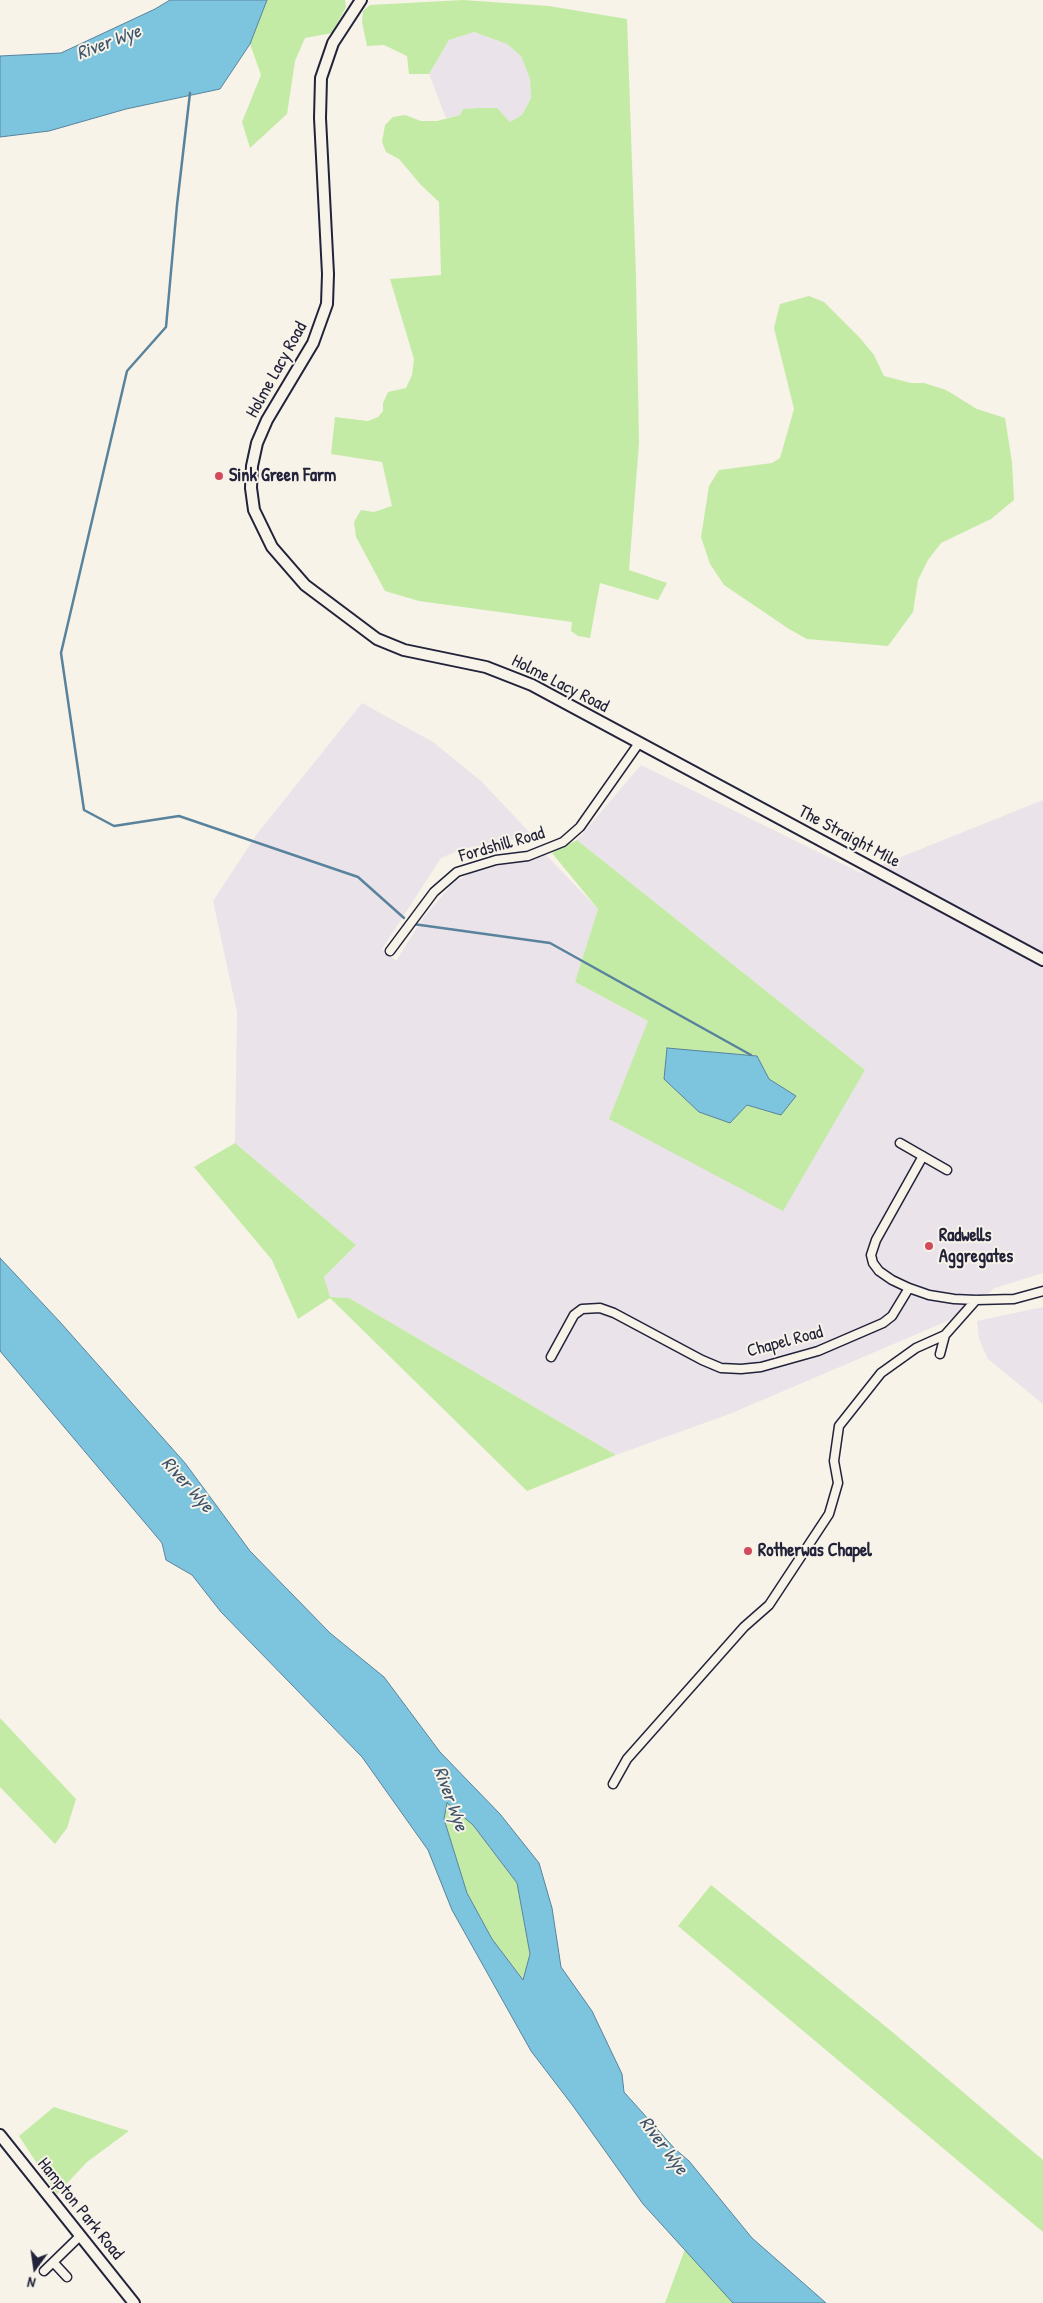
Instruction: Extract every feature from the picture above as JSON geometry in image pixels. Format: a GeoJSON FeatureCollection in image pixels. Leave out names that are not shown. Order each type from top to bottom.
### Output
{"type":"FeatureCollection","features":[{"type":"Feature","properties":{"kind":"main road","name":"Holme Lacy Road"},"geometry":{"type":"LineString","coordinates":[[361,0],[333,43],[321,78],[320,118],[328,274],[327,304],[313,343],[276,401],[257,443],[252,466],[251,488],[254,510],[272,547],[290,569],[325,602],[377,640],[404,650],[454,659],[518,678],[639,744]]}},
{"type":"Feature","properties":{"kind":"main road","name":"The Straight Mile"},"geometry":{"type":"LineString","coordinates":[[639,744],[1043,960]]}},
{"type":"Feature","properties":{"kind":"main road","name":"Hampton Park Road"},"geometry":{"type":"LineString","coordinates":[[0,2135],[134,2303]]}},
{"type":"Feature","properties":{"kind":"street","name":"Fordshill Road"},"geometry":{"type":"LineString","coordinates":[[390,951],[434,892],[457,872],[496,860],[528,856],[563,842],[580,827],[639,744]]}},
{"type":"Feature","properties":{"kind":"street"},"geometry":{"type":"LineString","coordinates":[[900,1143],[947,1170]]}},
{"type":"Feature","properties":{"kind":"street"},"geometry":{"type":"LineString","coordinates":[[923,1156],[876,1240],[871,1255],[873,1264],[879,1271],[892,1280],[930,1295],[976,1300],[1014,1299],[1043,1291]]}},
{"type":"Feature","properties":{"kind":"street","name":"Chapel Road"},"geometry":{"type":"LineString","coordinates":[[551,1357],[574,1315],[582,1309],[600,1308],[614,1313],[702,1360],[722,1368],[761,1367],[818,1351],[883,1323],[892,1316],[910,1288]]}},
{"type":"Feature","properties":{"kind":"street"},"geometry":{"type":"LineString","coordinates":[[613,1784],[634,1752],[744,1627],[769,1605],[829,1514],[838,1483],[834,1461],[840,1426],[845,1419],[881,1373],[916,1348],[945,1335],[976,1300]]}},
{"type":"Feature","properties":{"kind":"street"},"geometry":{"type":"LineString","coordinates":[[940,1354],[945,1335]]}},
{"type":"Feature","properties":{"kind":"street"},"geometry":{"type":"LineString","coordinates":[[44,2271],[80,2236]]}},
{"type":"Feature","properties":{"kind":"street"},"geometry":{"type":"LineString","coordinates":[[54,2262],[67,2277]]}},
{"type":"Feature","properties":{"kind":"shaded area"},"geometry":{"type":"Polygon","coordinates":[[[474,32],[507,44],[521,56],[530,79],[531,98],[522,115],[510,122],[496,108],[463,109],[460,115],[446,118],[429,74],[449,40],[474,32]]]}},
{"type":"Feature","properties":{"kind":"shaded area"},"geometry":{"type":"Polygon","coordinates":[[[362,703],[433,742],[481,781],[533,836],[462,849],[441,858],[382,949],[396,961],[423,918],[453,883],[472,872],[545,854],[598,909],[575,982],[648,1021],[865,1070],[577,840],[641,765],[861,873],[1043,800],[1043,1273],[995,1288],[952,1319],[732,1413],[616,1455],[349,1298],[329,1297],[324,1277],[356,1245],[235,1143],[237,1012],[213,901],[257,834],[362,703]]]}},
{"type":"Feature","properties":{"kind":"shaded area"},"geometry":{"type":"Polygon","coordinates":[[[1043,1307],[1043,1404],[988,1359],[979,1339],[977,1321],[1043,1307]]]}},
{"type":"Feature","properties":{"kind":"green space"},"geometry":{"type":"Polygon","coordinates":[[[267,0],[345,0],[346,7],[332,33],[305,38],[295,61],[287,114],[250,148],[242,122],[261,75],[250,44],[267,0]]]}},
{"type":"Feature","properties":{"kind":"green space"},"geometry":{"type":"Polygon","coordinates":[[[463,0],[549,6],[627,19],[636,277],[639,443],[629,570],[667,583],[658,600],[600,583],[590,638],[578,636],[571,631],[572,622],[419,601],[385,591],[356,537],[354,522],[361,510],[374,512],[392,506],[382,462],[331,454],[335,417],[368,421],[378,417],[383,411],[383,403],[388,392],[406,388],[412,375],[414,359],[390,279],[441,275],[439,202],[421,185],[399,159],[386,152],[382,142],[385,125],[393,117],[405,115],[421,121],[437,121],[460,115],[463,109],[479,108],[497,108],[510,122],[522,115],[531,98],[530,79],[521,56],[507,44],[474,32],[449,40],[429,74],[409,74],[407,56],[384,45],[367,46],[362,22],[363,11],[370,5],[463,0]]]}},
{"type":"Feature","properties":{"kind":"green space"},"geometry":{"type":"Polygon","coordinates":[[[809,296],[824,302],[860,338],[874,355],[884,376],[911,383],[924,383],[946,390],[977,409],[1005,418],[1012,462],[1014,500],[991,519],[941,543],[928,560],[918,580],[913,612],[888,646],[807,639],[789,629],[724,585],[710,564],[701,537],[709,486],[719,470],[772,463],[780,458],[794,409],[774,328],[780,304],[809,296]]]}},
{"type":"Feature","properties":{"kind":"green space"},"geometry":{"type":"Polygon","coordinates":[[[577,840],[865,1070],[783,1211],[609,1119],[648,1021],[575,982],[598,909],[552,853],[577,840]]]}},
{"type":"Feature","properties":{"kind":"green space"},"geometry":{"type":"Polygon","coordinates":[[[235,1143],[356,1245],[324,1277],[330,1297],[349,1298],[616,1455],[527,1491],[330,1298],[298,1319],[272,1260],[194,1167],[235,1143]]]}},
{"type":"Feature","properties":{"kind":"green space"},"geometry":{"type":"Polygon","coordinates":[[[0,1718],[76,1799],[67,1828],[55,1844],[0,1787],[0,1718]]]}},
{"type":"Feature","properties":{"kind":"green space"},"geometry":{"type":"Polygon","coordinates":[[[447,1802],[473,1825],[517,1883],[530,1954],[523,1981],[492,1939],[467,1893],[444,1819],[447,1802]]]}},
{"type":"Feature","properties":{"kind":"green space"},"geometry":{"type":"Polygon","coordinates":[[[711,1885],[890,2030],[1043,2160],[1043,2232],[678,1926],[711,1885]]]}},
{"type":"Feature","properties":{"kind":"green space"},"geometry":{"type":"Polygon","coordinates":[[[54,2107],[129,2131],[87,2162],[57,2194],[19,2136],[54,2107]]]}},
{"type":"Feature","properties":{"kind":"green space"},"geometry":{"type":"Polygon","coordinates":[[[685,2249],[733,2303],[665,2303],[685,2249]]]}},
{"type":"Feature","properties":{"kind":"water","name":"River Wye"},"geometry":{"type":"Polygon","coordinates":[[[170,0],[267,0],[250,44],[220,89],[126,109],[49,131],[0,137],[0,56],[61,53],[155,9],[170,0]]]}},
{"type":"Feature","properties":{"kind":"water"},"geometry":{"type":"Polygon","coordinates":[[[667,1048],[757,1056],[769,1079],[796,1096],[781,1115],[747,1105],[730,1123],[699,1112],[664,1079],[667,1048]]]}},
{"type":"Feature","properties":{"kind":"water","name":"River Wye"},"geometry":{"type":"Polygon","coordinates":[[[0,1258],[60,1322],[185,1463],[250,1551],[330,1633],[384,1677],[440,1752],[500,1814],[539,1863],[552,1908],[561,1967],[592,2011],[622,2074],[624,2092],[675,2149],[689,2161],[752,2238],[826,2303],[733,2303],[643,2204],[531,2051],[452,1910],[428,1850],[362,1757],[221,1612],[192,1575],[166,1560],[162,1543],[0,1351],[0,1258]],[[447,1803],[444,1819],[467,1893],[492,1939],[523,1980],[530,1954],[517,1883],[473,1825],[447,1803]]]}},
{"type":"Feature","properties":{"kind":"waterway"},"geometry":{"type":"LineString","coordinates":[[190,93],[177,205],[166,327],[127,371],[61,653],[84,810],[114,826],[179,816],[358,877],[404,918]]}},
{"type":"Feature","properties":{"kind":"waterway"},"geometry":{"type":"LineString","coordinates":[[413,924],[550,943],[751,1055]]}},
{"type":"Feature","properties":{"kind":"place","name":"Sink Green Farm"},"geometry":{"type":"Point","coordinates":[219,476]}},
{"type":"Feature","properties":{"kind":"place","name":"Radwells Aggregates"},"geometry":{"type":"Point","coordinates":[929,1246]}},
{"type":"Feature","properties":{"kind":"place","name":"Rotherwas Chapel"},"geometry":{"type":"Point","coordinates":[748,1551]}}]}
